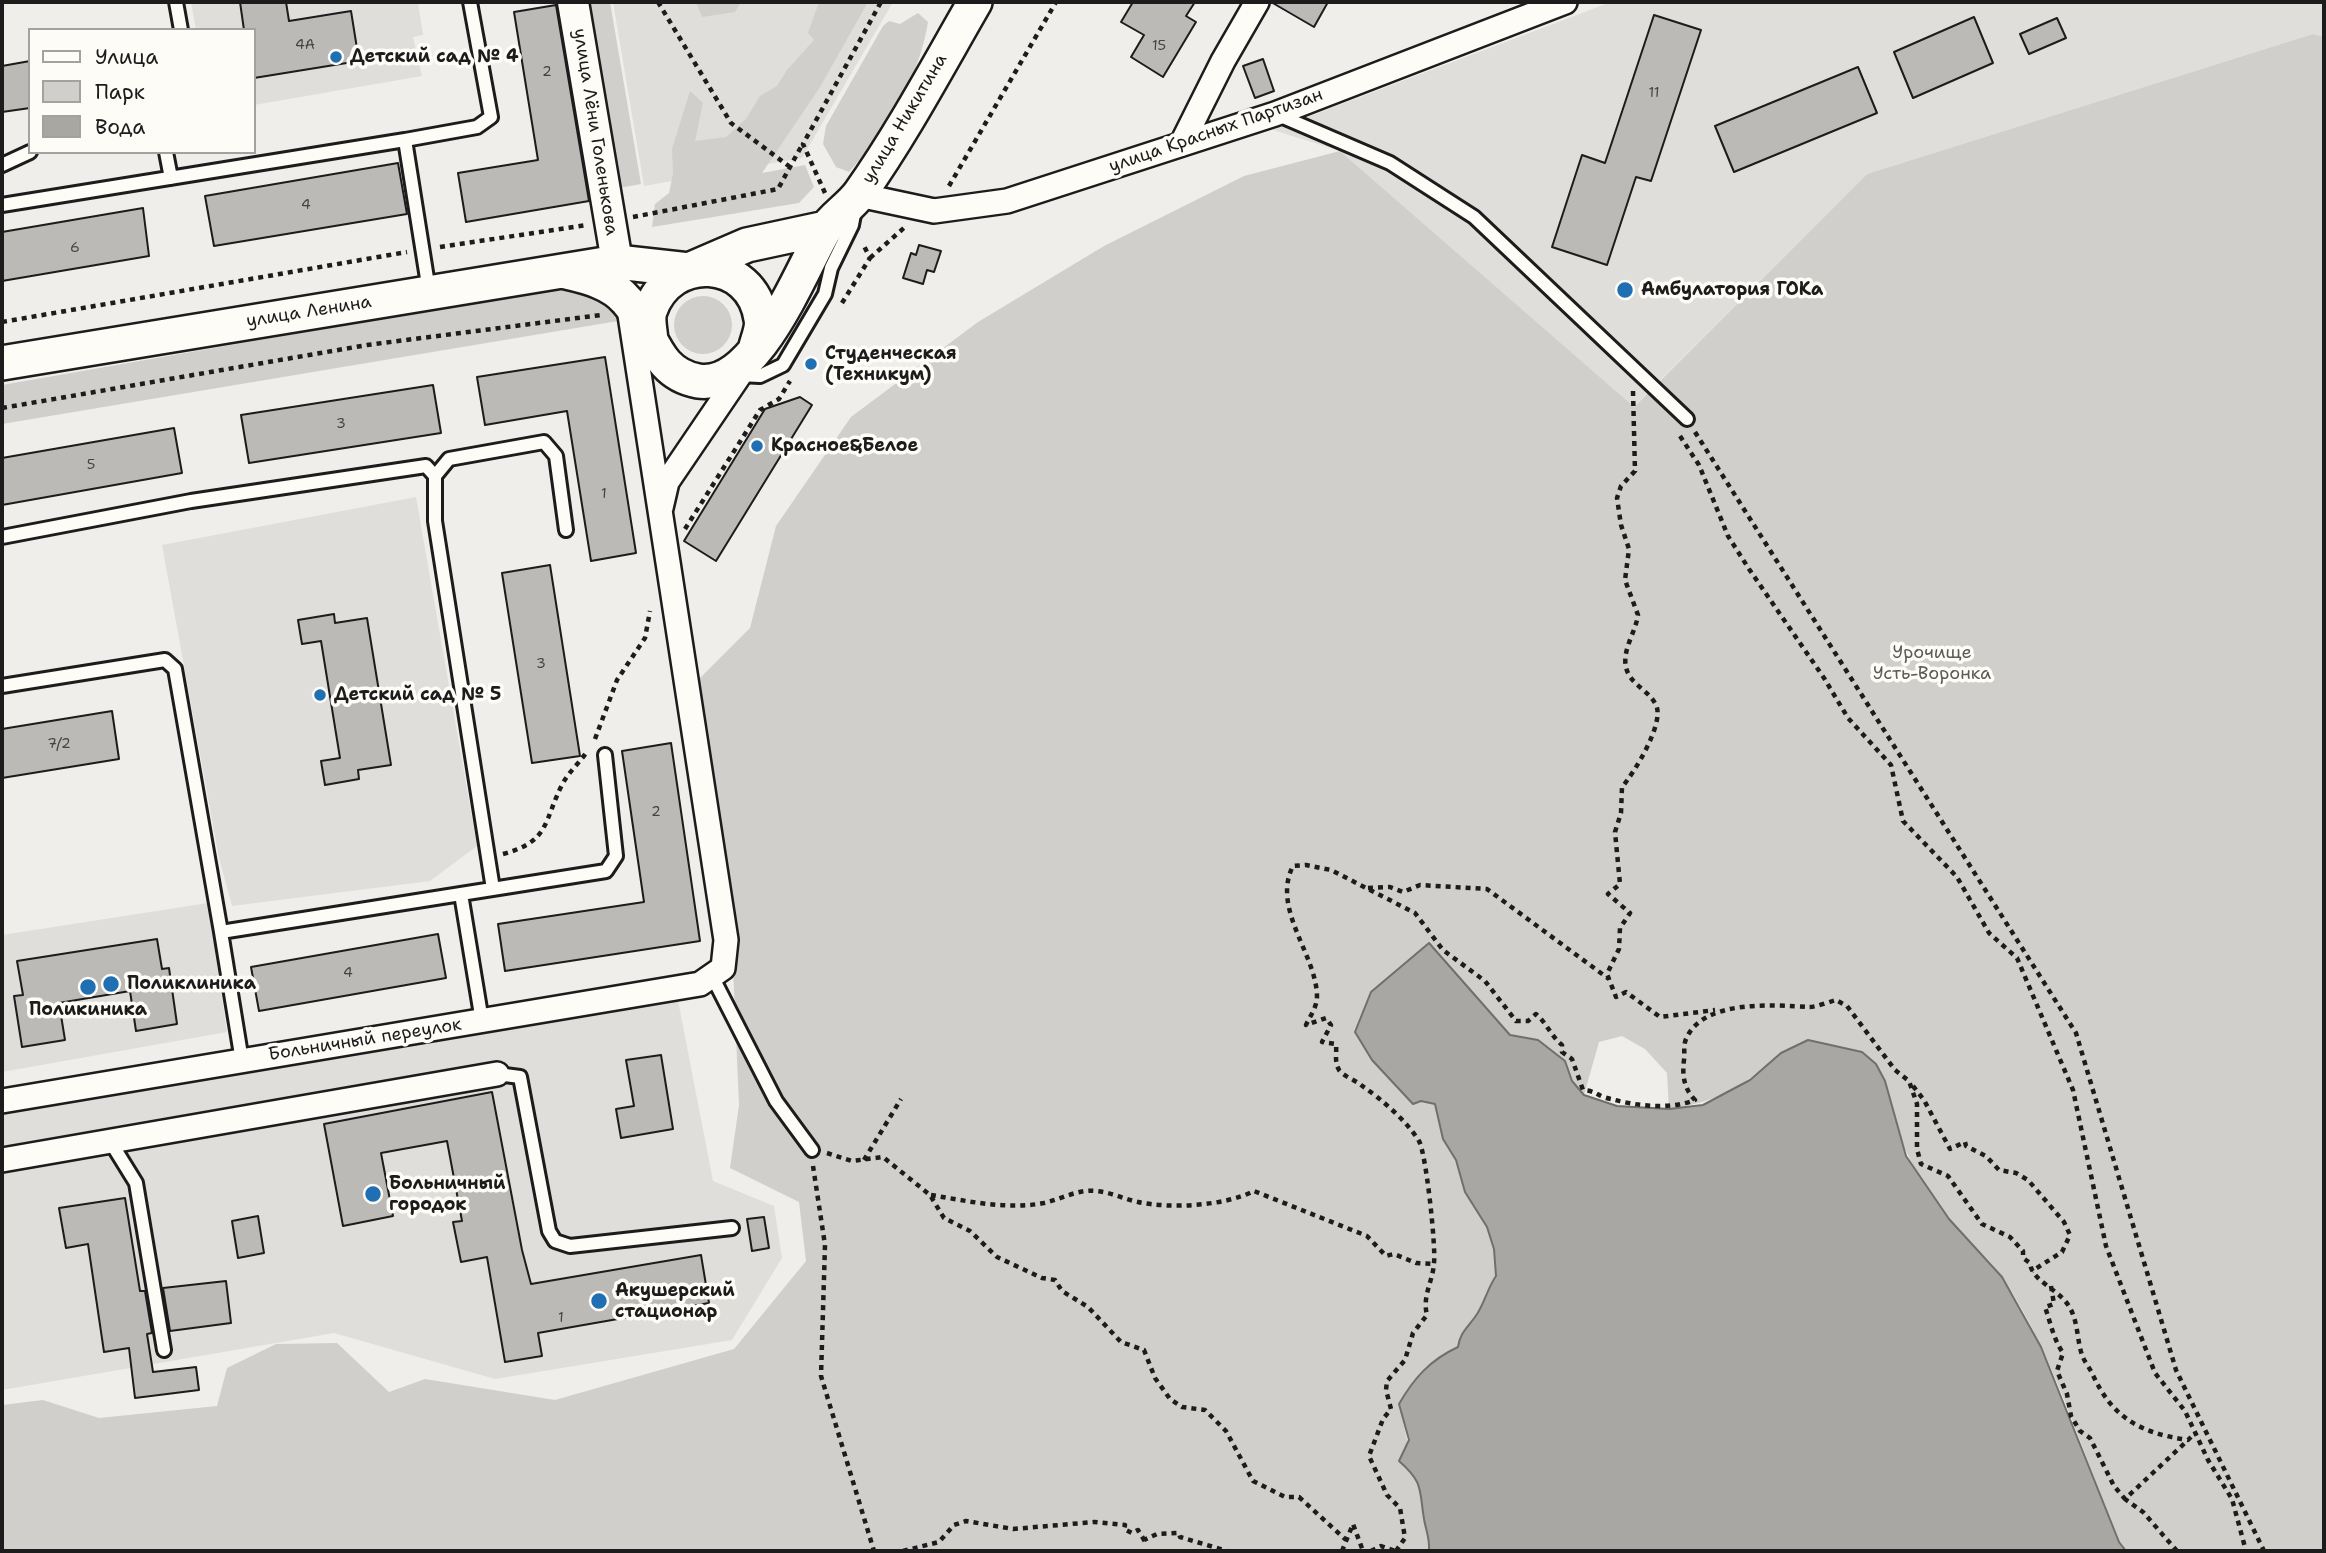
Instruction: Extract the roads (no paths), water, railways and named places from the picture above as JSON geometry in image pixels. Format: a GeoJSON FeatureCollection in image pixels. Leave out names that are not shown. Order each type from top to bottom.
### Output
{"type":"FeatureCollection","features":[{"type":"Feature","properties":{"kind":"main road","name":"улица Никитина"},"geometry":{"type":"LineString","coordinates":[[826,228],[859,195],[912,112],[975,2]]}},
{"type":"Feature","properties":{"kind":"main road"},"geometry":{"type":"LineString","coordinates":[[651,343],[649,313],[663,286],[689,270],[747,245],[826,228]]}},
{"type":"Feature","properties":{"kind":"main road"},"geometry":{"type":"LineString","coordinates":[[560,270],[591,277],[629,306],[662,362],[679,375],[700,381],[732,375],[748,363],[800,280],[826,228]]}},
{"type":"Feature","properties":{"kind":"main road","name":"улица Ленина"},"geometry":{"type":"LineString","coordinates":[[2,363],[617,262],[689,270]]}},
{"type":"Feature","properties":{"kind":"main road"},"geometry":{"type":"LineString","coordinates":[[689,270],[722,270],[750,289],[762,320],[748,363]]}},
{"type":"Feature","properties":{"kind":"street","name":"улица Лёни Голенькова"},"geometry":{"type":"LineString","coordinates":[[573,2],[617,262]]}},
{"type":"Feature","properties":{"kind":"street"},"geometry":{"type":"LineString","coordinates":[[1183,141],[1223,61],[1257,2]]}},
{"type":"Feature","properties":{"kind":"street","name":"улица Красных Партизан"},"geometry":{"type":"LineString","coordinates":[[859,195],[934,211],[1007,201],[1183,141],[1275,114],[1564,2]]}},
{"type":"Feature","properties":{"kind":"street"},"geometry":{"type":"LineString","coordinates":[[617,262],[629,306],[726,940],[718,972]]}},
{"type":"Feature","properties":{"kind":"street"},"geometry":{"type":"LineString","coordinates":[[659,514],[667,482],[748,363]]}},
{"type":"Feature","properties":{"kind":"street","name":"Больничный переулок"},"geometry":{"type":"LineString","coordinates":[[2,1101],[700,984],[718,972]]}},
{"type":"Feature","properties":{"kind":"street"},"geometry":{"type":"LineString","coordinates":[[2,1160],[497,1073]]}},
{"type":"Feature","properties":{"kind":"lane"},"geometry":{"type":"LineString","coordinates":[[176,2],[181,28]]}},
{"type":"Feature","properties":{"kind":"lane"},"geometry":{"type":"LineString","coordinates":[[2,205],[477,127],[491,117],[470,2]]}},
{"type":"Feature","properties":{"kind":"lane"},"geometry":{"type":"LineString","coordinates":[[1275,114],[1390,163],[1474,218],[1687,419]]}},
{"type":"Feature","properties":{"kind":"lane"},"geometry":{"type":"LineString","coordinates":[[405,140],[429,292]]}},
{"type":"Feature","properties":{"kind":"lane"},"geometry":{"type":"LineString","coordinates":[[2,165],[28,153]]}},
{"type":"Feature","properties":{"kind":"lane"},"geometry":{"type":"LineString","coordinates":[[166,154],[171,178]]}},
{"type":"Feature","properties":{"kind":"lane"},"geometry":{"type":"LineString","coordinates":[[748,363],[760,376],[783,365],[825,294],[831,268],[852,225],[859,195]]}},
{"type":"Feature","properties":{"kind":"lane"},"geometry":{"type":"LineString","coordinates":[[494,889],[435,521],[435,476],[449,459],[544,442],[556,456],[566,530]]}},
{"type":"Feature","properties":{"kind":"lane"},"geometry":{"type":"LineString","coordinates":[[2,537],[191,501],[426,466],[435,476]]}},
{"type":"Feature","properties":{"kind":"lane"},"geometry":{"type":"LineString","coordinates":[[2,687],[165,660],[175,669],[242,1061]]}},
{"type":"Feature","properties":{"kind":"lane"},"geometry":{"type":"LineString","coordinates":[[221,932],[606,871],[616,856],[605,755]]}},
{"type":"Feature","properties":{"kind":"lane"},"geometry":{"type":"LineString","coordinates":[[461,894],[482,1021]]}},
{"type":"Feature","properties":{"kind":"lane"},"geometry":{"type":"LineString","coordinates":[[718,972],[776,1101],[812,1150]]}},
{"type":"Feature","properties":{"kind":"lane"},"geometry":{"type":"LineString","coordinates":[[497,1073],[520,1077],[549,1231],[555,1241],[570,1246],[732,1228]]}},
{"type":"Feature","properties":{"kind":"lane"},"geometry":{"type":"LineString","coordinates":[[110,1141],[136,1183],[164,1350]]}},
{"type":"Feature","properties":{"kind":"water"},"geometry":{"type":"Polygon","coordinates":[[[1429,943],[1510,1035],[1538,1040],[1565,1061],[1572,1081],[1584,1095],[1617,1106],[1669,1109],[1703,1105],[1750,1080],[1781,1053],[1808,1040],[1862,1052],[1876,1064],[1885,1081],[1906,1156],[1949,1219],[2002,1277],[2041,1347],[2119,1542],[2126,1551],[1429,1551],[1417,1481],[1399,1461],[1409,1440],[1399,1404],[1424,1371],[1458,1347],[1462,1334],[1478,1312],[1496,1276],[1494,1249],[1487,1227],[1465,1192],[1456,1160],[1443,1139],[1435,1104],[1421,1101],[1413,1104],[1372,1060],[1355,1032],[1371,992],[1429,943]]]}},
{"type":"Feature","properties":{"kind":"place","name":"Детский сад № 4"},"geometry":{"type":"Point","coordinates":[336,57]}},
{"type":"Feature","properties":{"kind":"place","name":"Амбулатория ГОКа"},"geometry":{"type":"Point","coordinates":[1625,290]}},
{"type":"Feature","properties":{"kind":"place","name":"Студенческая (Техникум)"},"geometry":{"type":"Point","coordinates":[811,364]}},
{"type":"Feature","properties":{"kind":"place","name":"Красное&Белое"},"geometry":{"type":"Point","coordinates":[757,446]}},
{"type":"Feature","properties":{"kind":"place","name":"Детский сад № 5"},"geometry":{"type":"Point","coordinates":[320,695]}},
{"type":"Feature","properties":{"kind":"place","name":"Поликлиника"},"geometry":{"type":"Point","coordinates":[111,984]}},
{"type":"Feature","properties":{"kind":"place","name":"Поликиника"},"geometry":{"type":"Point","coordinates":[88,987]}},
{"type":"Feature","properties":{"kind":"place","name":"Больничный городок"},"geometry":{"type":"Point","coordinates":[373,1194]}},
{"type":"Feature","properties":{"kind":"place","name":"Акушерский стационар"},"geometry":{"type":"Point","coordinates":[599,1301]}},
{"type":"Feature","properties":{"kind":"park label","name":"Урочище Усть-Воронка"},"geometry":{"type":"Point","coordinates":[1932,663]}}]}
